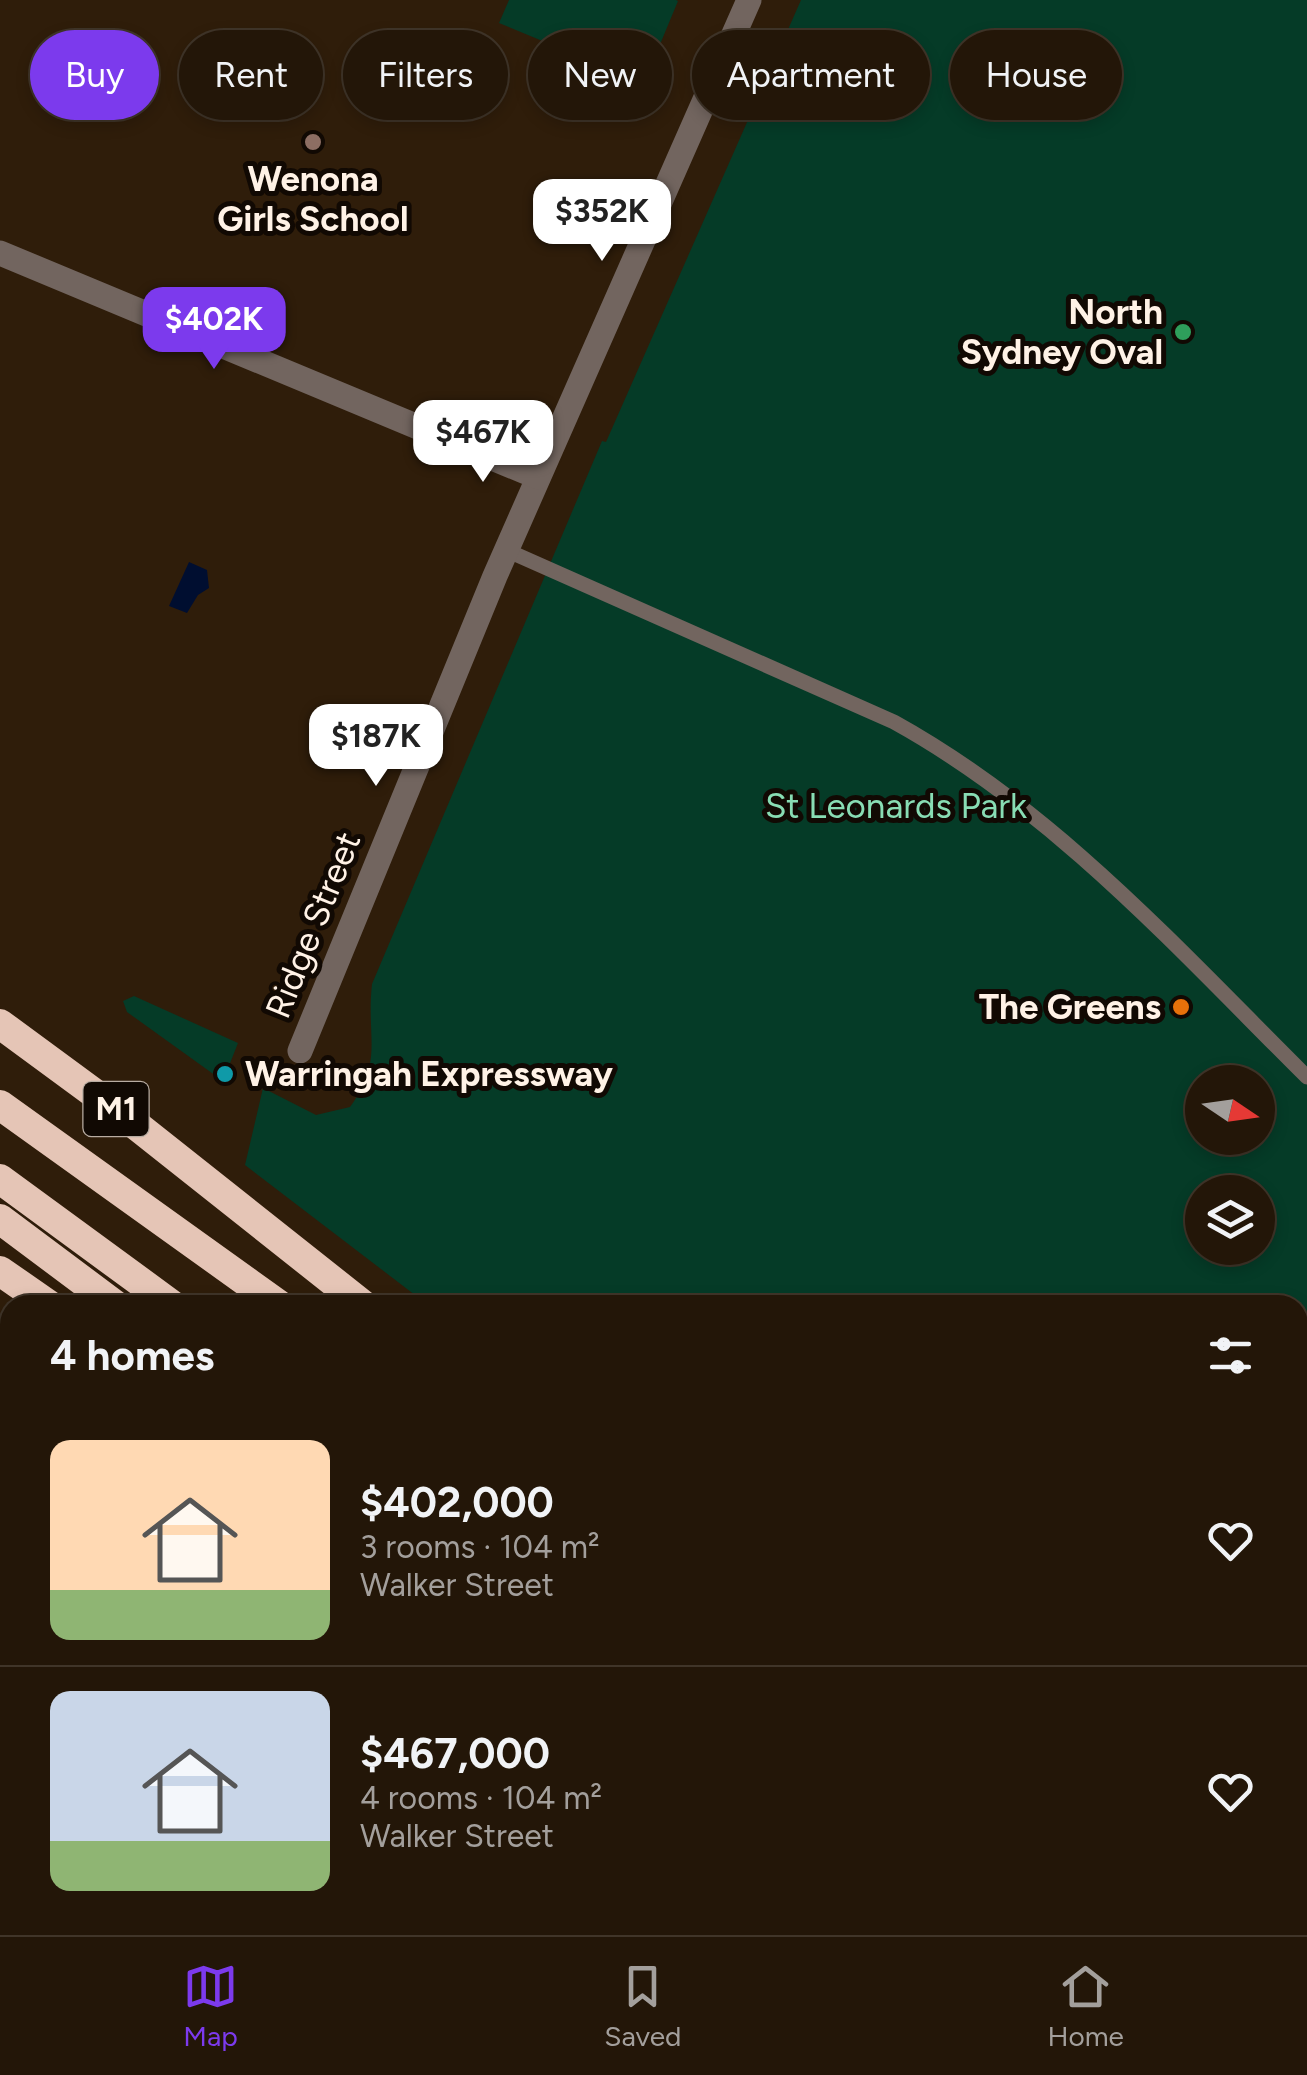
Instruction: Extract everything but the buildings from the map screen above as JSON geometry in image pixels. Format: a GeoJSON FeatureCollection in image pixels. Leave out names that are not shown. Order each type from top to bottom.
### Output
{"type":"FeatureCollection","features":[{"type":"Feature","properties":{"kind":"highway","name":"M1"},"geometry":{"type":"LineString","coordinates":[[0,1024],[117,1110],[350,1295]]}},
{"type":"Feature","properties":{"kind":"highway","name":"M1"},"geometry":{"type":"LineString","coordinates":[[0,1105],[265,1295]]}},
{"type":"Feature","properties":{"kind":"highway"},"geometry":{"type":"LineString","coordinates":[[0,1180],[158,1295]]}},
{"type":"Feature","properties":{"kind":"highway"},"geometry":{"type":"LineString","coordinates":[[0,1219],[102,1295]]}},
{"type":"Feature","properties":{"kind":"highway"},"geometry":{"type":"LineString","coordinates":[[0,1271],[35,1295]]}},
{"type":"Feature","properties":{"kind":"street","name":"Ridge Street"},"geometry":{"type":"LineString","coordinates":[[300,1051],[325,981],[506,550],[749,0]]}},
{"type":"Feature","properties":{"kind":"street"},"geometry":{"type":"LineString","coordinates":[[0,253],[538,477]]}},
{"type":"Feature","properties":{"kind":"lane"},"geometry":{"type":"LineString","coordinates":[[506,550],[894,722],[940,748],[1090,860],[1307,1078]]}},
{"type":"Feature","properties":{"kind":"green space"},"geometry":{"type":"Polygon","coordinates":[[[509,0],[678,1],[666,30],[528,30],[528,35],[499,23],[509,0]]]}},
{"type":"Feature","properties":{"kind":"green space","name":"St Leonards Park"},"geometry":{"type":"Polygon","coordinates":[[[801,0],[1307,0],[1307,1295],[415,1295],[245,1165],[263,1088],[316,1115],[350,1107],[370,1062],[372,984],[602,441],[606,442],[748,120],[930,120],[930,30],[788,30],[801,0]]]}},
{"type":"Feature","properties":{"kind":"green space"},"geometry":{"type":"Polygon","coordinates":[[[134,996],[238,1043],[223,1081],[127,1012],[123,1001],[134,996]]]}},
{"type":"Feature","properties":{"kind":"water"},"geometry":{"type":"Polygon","coordinates":[[[189,562],[207,570],[209,588],[198,595],[187,613],[169,606],[189,562]]]}},
{"type":"Feature","properties":{"kind":"place","name":"Wenona Girls School"},"geometry":{"type":"Point","coordinates":[313,142]}},
{"type":"Feature","properties":{"kind":"place","name":"North Sydney Oval"},"geometry":{"type":"Point","coordinates":[1183,332]}},
{"type":"Feature","properties":{"kind":"place","name":"The Greens"},"geometry":{"type":"Point","coordinates":[1181,1007]}},
{"type":"Feature","properties":{"kind":"place","name":"Warringah Expressway"},"geometry":{"type":"Point","coordinates":[225,1074]}}]}
